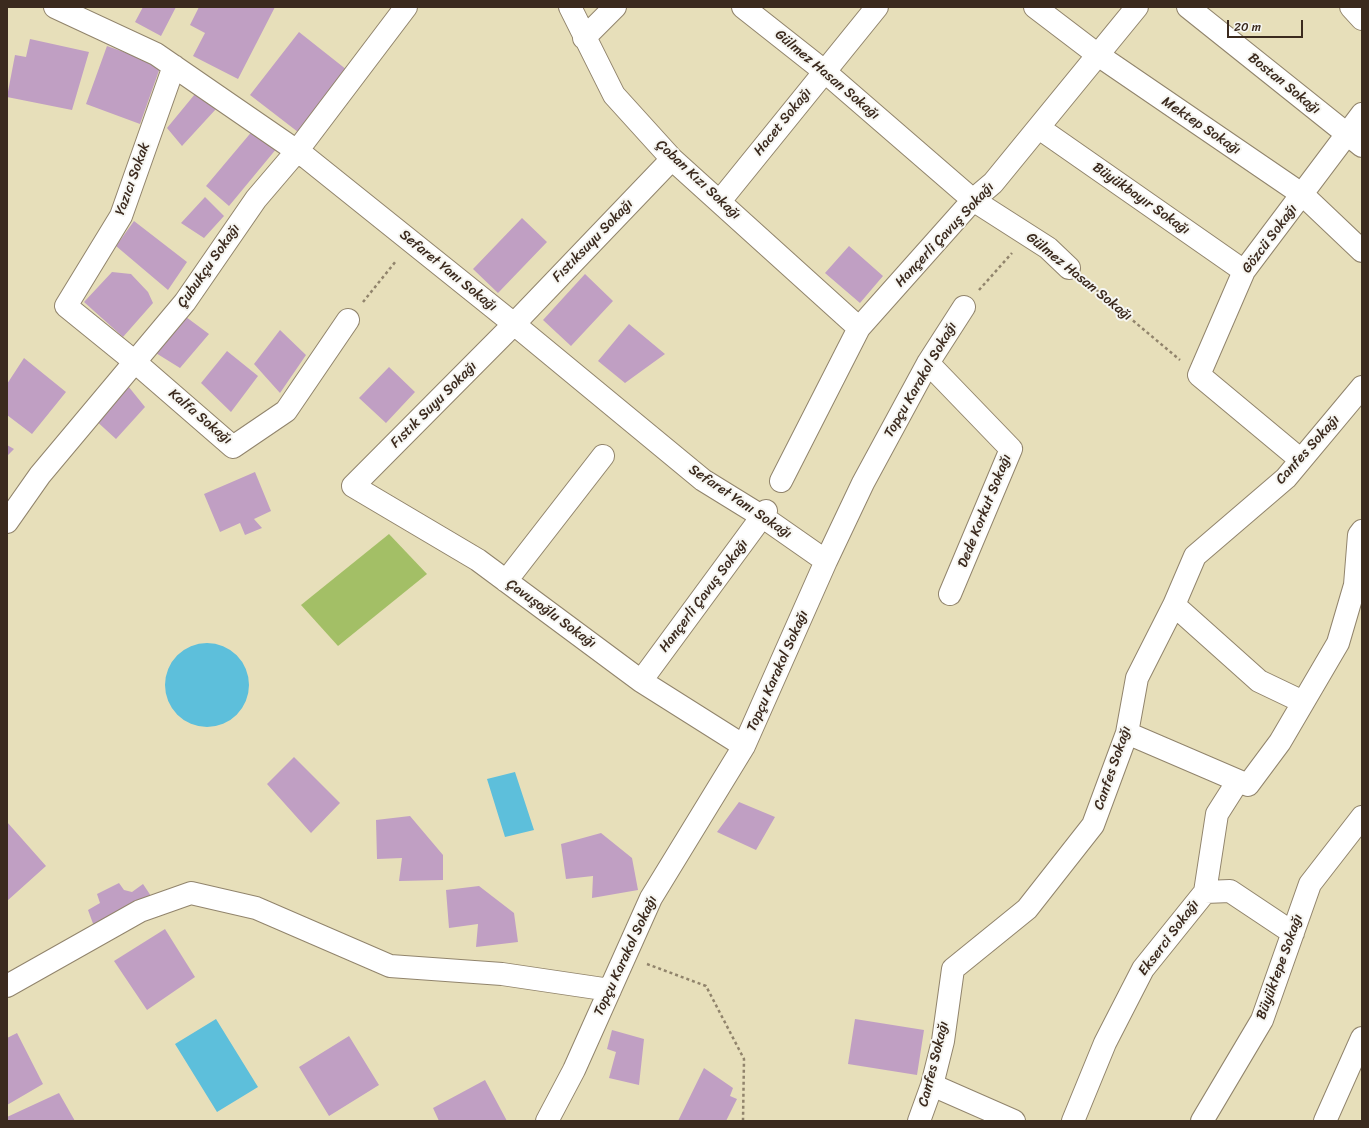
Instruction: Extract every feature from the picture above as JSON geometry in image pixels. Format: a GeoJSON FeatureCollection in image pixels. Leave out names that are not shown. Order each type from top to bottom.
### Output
{"type":"FeatureCollection","features":[{"type":"Feature","properties":{"kind":"street","name":"Sefaret Yanı Sokağı"},"geometry":{"type":"LineString","coordinates":[[55,7],[156,54],[297,151],[514,324],[703,480],[764,514],[826,561]]}},
{"type":"Feature","properties":{"kind":"street","name":"Çubukçu Sokağı"},"geometry":{"type":"LineString","coordinates":[[7,522],[40,475],[185,302],[256,199],[297,151],[406,7]]}},
{"type":"Feature","properties":{"kind":"street","name":"Çoban Kızı Sokağı"},"geometry":{"type":"LineString","coordinates":[[570,7],[584,38],[614,94],[672,159],[859,328]]}},
{"type":"Feature","properties":{"kind":"street"},"geometry":{"type":"LineString","coordinates":[[584,38],[615,7]]}},
{"type":"Feature","properties":{"kind":"street","name":"Gülmez Hasan Sokağı"},"geometry":{"type":"LineString","coordinates":[[744,7],[824,71],[973,200],[1029,234],[1048,248],[1069,268]]}},
{"type":"Feature","properties":{"kind":"street","name":"Hacet Sokağı"},"geometry":{"type":"LineString","coordinates":[[720,201],[877,7]]}},
{"type":"Feature","properties":{"kind":"street","name":"Mektep Sokağı"},"geometry":{"type":"LineString","coordinates":[[1035,7],[1098,56],[1303,195],[1362,251]]}},
{"type":"Feature","properties":{"kind":"street","name":"Hançerli Çavuş Sokağı"},"geometry":{"type":"LineString","coordinates":[[782,481],[859,328],[973,200],[993,183],[1137,7]]}},
{"type":"Feature","properties":{"kind":"street","name":"Bostan Sokağı"},"geometry":{"type":"LineString","coordinates":[[1188,7],[1354,140]]}},
{"type":"Feature","properties":{"kind":"street"},"geometry":{"type":"LineString","coordinates":[[1351,7],[1362,19]]}},
{"type":"Feature","properties":{"kind":"street","name":"Yazıcı Sokak"},"geometry":{"type":"LineString","coordinates":[[66,306],[121,216],[174,66]]}},
{"type":"Feature","properties":{"kind":"street","name":"Gözcü Sokağı"},"geometry":{"type":"LineString","coordinates":[[1199,375],[1244,271],[1303,195],[1354,140],[1362,114]]}},
{"type":"Feature","properties":{"kind":"street","name":"Büyükbayır Sokağı"},"geometry":{"type":"LineString","coordinates":[[1039,128],[1244,271]]}},
{"type":"Feature","properties":{"kind":"street","name":"Fıstıksuyu Sokağı"},"geometry":{"type":"LineString","coordinates":[[514,324],[672,159]]}},
{"type":"Feature","properties":{"kind":"street","name":"Kalfa Sokağı"},"geometry":{"type":"LineString","coordinates":[[66,306],[135,362],[232,447],[286,411],[348,320]]}},
{"type":"Feature","properties":{"kind":"street","name":"Topçu Karakol Sokağı"},"geometry":{"type":"LineString","coordinates":[[547,1121],[574,1070],[651,898],[744,746],[826,561],[863,483],[928,363],[964,307]]}},
{"type":"Feature","properties":{"kind":"street","name":"Fıstık Suyu Sokağı"},"geometry":{"type":"LineString","coordinates":[[354,486],[514,324]]}},
{"type":"Feature","properties":{"kind":"street","name":"Dede Korkut Sokağı"},"geometry":{"type":"LineString","coordinates":[[928,363],[1011,449],[950,594]]}},
{"type":"Feature","properties":{"kind":"street"},"geometry":{"type":"LineString","coordinates":[[1199,375],[1301,460]]}},
{"type":"Feature","properties":{"kind":"street","name":"Canfes Sokağı"},"geometry":{"type":"LineString","coordinates":[[919,1121],[932,1085],[943,1041],[953,969],[1027,909],[1093,825],[1127,733],[1137,678],[1174,605],[1195,556],[1286,478],[1361,392]]}},
{"type":"Feature","properties":{"kind":"street"},"geometry":{"type":"LineString","coordinates":[[506,581],[604,456]]}},
{"type":"Feature","properties":{"kind":"street","name":"Çavuşoğlu Sokağı"},"geometry":{"type":"LineString","coordinates":[[354,486],[478,560],[641,681],[744,746]]}},
{"type":"Feature","properties":{"kind":"street","name":"Hançerli Çavuş Sokağı"},"geometry":{"type":"LineString","coordinates":[[641,681],[764,514]]}},
{"type":"Feature","properties":{"kind":"street"},"geometry":{"type":"LineString","coordinates":[[1127,733],[1248,785],[1280,742],[1338,644],[1355,585],[1359,535],[1362,531]]}},
{"type":"Feature","properties":{"kind":"street"},"geometry":{"type":"LineString","coordinates":[[1174,605],[1258,681],[1303,702]]}},
{"type":"Feature","properties":{"kind":"street"},"geometry":{"type":"LineString","coordinates":[[1204,892],[1217,814],[1238,781]]}},
{"type":"Feature","properties":{"kind":"street","name":"Büyüktepe Sokağı"},"geometry":{"type":"LineString","coordinates":[[1202,1121],[1262,1020],[1310,884],[1362,818]]}},
{"type":"Feature","properties":{"kind":"street","name":"Ekserci Sokağı"},"geometry":{"type":"LineString","coordinates":[[1072,1121],[1105,1043],[1143,969],[1204,892],[1230,891],[1293,933]]}},
{"type":"Feature","properties":{"kind":"street"},"geometry":{"type":"LineString","coordinates":[[7,986],[140,911],[192,893],[256,908],[390,966],[502,974],[610,990]]}},
{"type":"Feature","properties":{"kind":"street"},"geometry":{"type":"LineString","coordinates":[[1325,1121],[1362,1038]]}},
{"type":"Feature","properties":{"kind":"street"},"geometry":{"type":"LineString","coordinates":[[932,1085],[1014,1121]]}},
{"type":"Feature","properties":{"kind":"path","name":"Topçu Karakol Sokağı"},"geometry":{"type":"LineString","coordinates":[[964,307],[1029,234]]}},
{"type":"Feature","properties":{"kind":"path"},"geometry":{"type":"LineString","coordinates":[[348,320],[412,242]]}},
{"type":"Feature","properties":{"kind":"path","name":"Gülmez Hasan Sokağı"},"geometry":{"type":"LineString","coordinates":[[1069,268],[1199,375]]}},
{"type":"Feature","properties":{"kind":"path"},"geometry":{"type":"LineString","coordinates":[[625,956],[706,986],[744,1059],[743,1121]]}},
{"type":"Feature","properties":{"kind":"green space"},"geometry":{"type":"Polygon","coordinates":[[[389,534],[427,574],[338,646],[301,605],[389,534]]]}},
{"type":"Feature","properties":{"kind":"water"},"geometry":{"type":"Polygon","coordinates":[[[207,643],[223,646],[237,655],[246,669],[249,685],[246,701],[237,715],[223,724],[207,727],[191,724],[177,715],[168,701],[165,685],[168,669],[177,655],[191,646],[207,643]]]}},
{"type":"Feature","properties":{"kind":"water"},"geometry":{"type":"Polygon","coordinates":[[[515,772],[534,830],[505,837],[487,779],[515,772]]]}},
{"type":"Feature","properties":{"kind":"water"},"geometry":{"type":"Polygon","coordinates":[[[216,1019],[258,1087],[217,1112],[175,1044],[216,1019]]]}},
{"type":"Feature","properties":{"kind":"building"},"geometry":{"type":"Polygon","coordinates":[[[143,7],[176,7],[161,36],[135,22],[143,7]]]}},
{"type":"Feature","properties":{"kind":"building"},"geometry":{"type":"Polygon","coordinates":[[[199,7],[275,7],[238,79],[193,56],[205,33],[190,25],[199,7]]]}},
{"type":"Feature","properties":{"kind":"building"},"geometry":{"type":"Polygon","coordinates":[[[299,32],[347,70],[298,132],[250,95],[299,32]]]}},
{"type":"Feature","properties":{"kind":"building"},"geometry":{"type":"Polygon","coordinates":[[[30,39],[89,52],[72,110],[7,97],[15,55],[26,57],[30,39]]]}},
{"type":"Feature","properties":{"kind":"building"},"geometry":{"type":"Polygon","coordinates":[[[107,46],[161,65],[140,124],[86,104],[107,46]]]}},
{"type":"Feature","properties":{"kind":"building"},"geometry":{"type":"Polygon","coordinates":[[[195,94],[216,109],[182,146],[167,128],[195,94]]]}},
{"type":"Feature","properties":{"kind":"building"},"geometry":{"type":"Polygon","coordinates":[[[254,129],[277,148],[229,206],[206,186],[254,129]]]}},
{"type":"Feature","properties":{"kind":"building"},"geometry":{"type":"Polygon","coordinates":[[[205,197],[224,216],[204,238],[181,223],[205,197]]]}},
{"type":"Feature","properties":{"kind":"building"},"geometry":{"type":"Polygon","coordinates":[[[522,218],[547,242],[498,293],[473,269],[522,218]]]}},
{"type":"Feature","properties":{"kind":"building"},"geometry":{"type":"Polygon","coordinates":[[[134,221],[187,262],[168,290],[116,246],[134,221]]]}},
{"type":"Feature","properties":{"kind":"building"},"geometry":{"type":"Polygon","coordinates":[[[849,246],[883,276],[860,303],[825,273],[849,246]]]}},
{"type":"Feature","properties":{"kind":"building"},"geometry":{"type":"Polygon","coordinates":[[[112,272],[131,274],[148,292],[153,303],[123,337],[84,302],[112,272]]]}},
{"type":"Feature","properties":{"kind":"building"},"geometry":{"type":"Polygon","coordinates":[[[585,274],[613,301],[571,346],[543,320],[585,274]]]}},
{"type":"Feature","properties":{"kind":"building"},"geometry":{"type":"Polygon","coordinates":[[[182,314],[209,334],[180,368],[151,350],[182,314]]]}},
{"type":"Feature","properties":{"kind":"building"},"geometry":{"type":"Polygon","coordinates":[[[629,324],[665,354],[625,383],[598,361],[629,324]]]}},
{"type":"Feature","properties":{"kind":"building"},"geometry":{"type":"Polygon","coordinates":[[[280,330],[306,355],[280,393],[254,364],[280,330]]]}},
{"type":"Feature","properties":{"kind":"building"},"geometry":{"type":"Polygon","coordinates":[[[227,351],[258,376],[231,412],[201,383],[227,351]]]}},
{"type":"Feature","properties":{"kind":"building"},"geometry":{"type":"Polygon","coordinates":[[[24,358],[66,392],[32,434],[7,415],[7,384],[24,358]]]}},
{"type":"Feature","properties":{"kind":"building"},"geometry":{"type":"Polygon","coordinates":[[[389,367],[415,392],[386,423],[359,398],[389,367]]]}},
{"type":"Feature","properties":{"kind":"building"},"geometry":{"type":"Polygon","coordinates":[[[124,381],[145,407],[116,439],[93,418],[124,381]]]}},
{"type":"Feature","properties":{"kind":"building"},"geometry":{"type":"Polygon","coordinates":[[[7,445],[14,449],[7,456],[7,445]]]}},
{"type":"Feature","properties":{"kind":"building"},"geometry":{"type":"Polygon","coordinates":[[[255,472],[271,511],[254,519],[262,528],[245,535],[240,523],[220,532],[204,494],[255,472]]]}},
{"type":"Feature","properties":{"kind":"building"},"geometry":{"type":"Polygon","coordinates":[[[294,757],[340,803],[311,833],[267,784],[294,757]]]}},
{"type":"Feature","properties":{"kind":"building"},"geometry":{"type":"Polygon","coordinates":[[[739,802],[775,817],[756,850],[717,832],[739,802]]]}},
{"type":"Feature","properties":{"kind":"building"},"geometry":{"type":"Polygon","coordinates":[[[410,816],[443,855],[443,880],[399,881],[402,858],[377,859],[376,820],[410,816]]]}},
{"type":"Feature","properties":{"kind":"building"},"geometry":{"type":"Polygon","coordinates":[[[7,822],[46,866],[7,901],[7,822]]]}},
{"type":"Feature","properties":{"kind":"building"},"geometry":{"type":"Polygon","coordinates":[[[601,833],[632,858],[638,890],[592,898],[593,876],[566,879],[561,844],[601,833]]]}},
{"type":"Feature","properties":{"kind":"building"},"geometry":{"type":"Polygon","coordinates":[[[119,883],[124,890],[132,892],[143,884],[153,899],[95,929],[88,910],[100,903],[97,894],[119,883]]]}},
{"type":"Feature","properties":{"kind":"building"},"geometry":{"type":"Polygon","coordinates":[[[479,886],[514,913],[518,942],[476,947],[478,924],[449,928],[446,890],[479,886]]]}},
{"type":"Feature","properties":{"kind":"building"},"geometry":{"type":"Polygon","coordinates":[[[165,929],[195,977],[147,1010],[114,961],[165,929]]]}},
{"type":"Feature","properties":{"kind":"building"},"geometry":{"type":"Polygon","coordinates":[[[855,1019],[924,1030],[917,1075],[848,1064],[855,1019]]]}},
{"type":"Feature","properties":{"kind":"building"},"geometry":{"type":"Polygon","coordinates":[[[612,1030],[644,1039],[639,1085],[609,1078],[616,1052],[607,1049],[612,1030]]]}},
{"type":"Feature","properties":{"kind":"building"},"geometry":{"type":"Polygon","coordinates":[[[17,1033],[43,1084],[7,1105],[7,1038],[17,1033]]]}},
{"type":"Feature","properties":{"kind":"building"},"geometry":{"type":"Polygon","coordinates":[[[349,1036],[379,1085],[329,1116],[299,1067],[349,1036]]]}},
{"type":"Feature","properties":{"kind":"building"},"geometry":{"type":"Polygon","coordinates":[[[704,1068],[733,1088],[730,1096],[737,1099],[726,1121],[678,1121],[704,1068]]]}},
{"type":"Feature","properties":{"kind":"building"},"geometry":{"type":"Polygon","coordinates":[[[485,1080],[507,1121],[439,1121],[433,1108],[485,1080]]]}},
{"type":"Feature","properties":{"kind":"building"},"geometry":{"type":"Polygon","coordinates":[[[59,1093],[75,1121],[7,1121],[7,1117],[59,1093]]]}}]}
